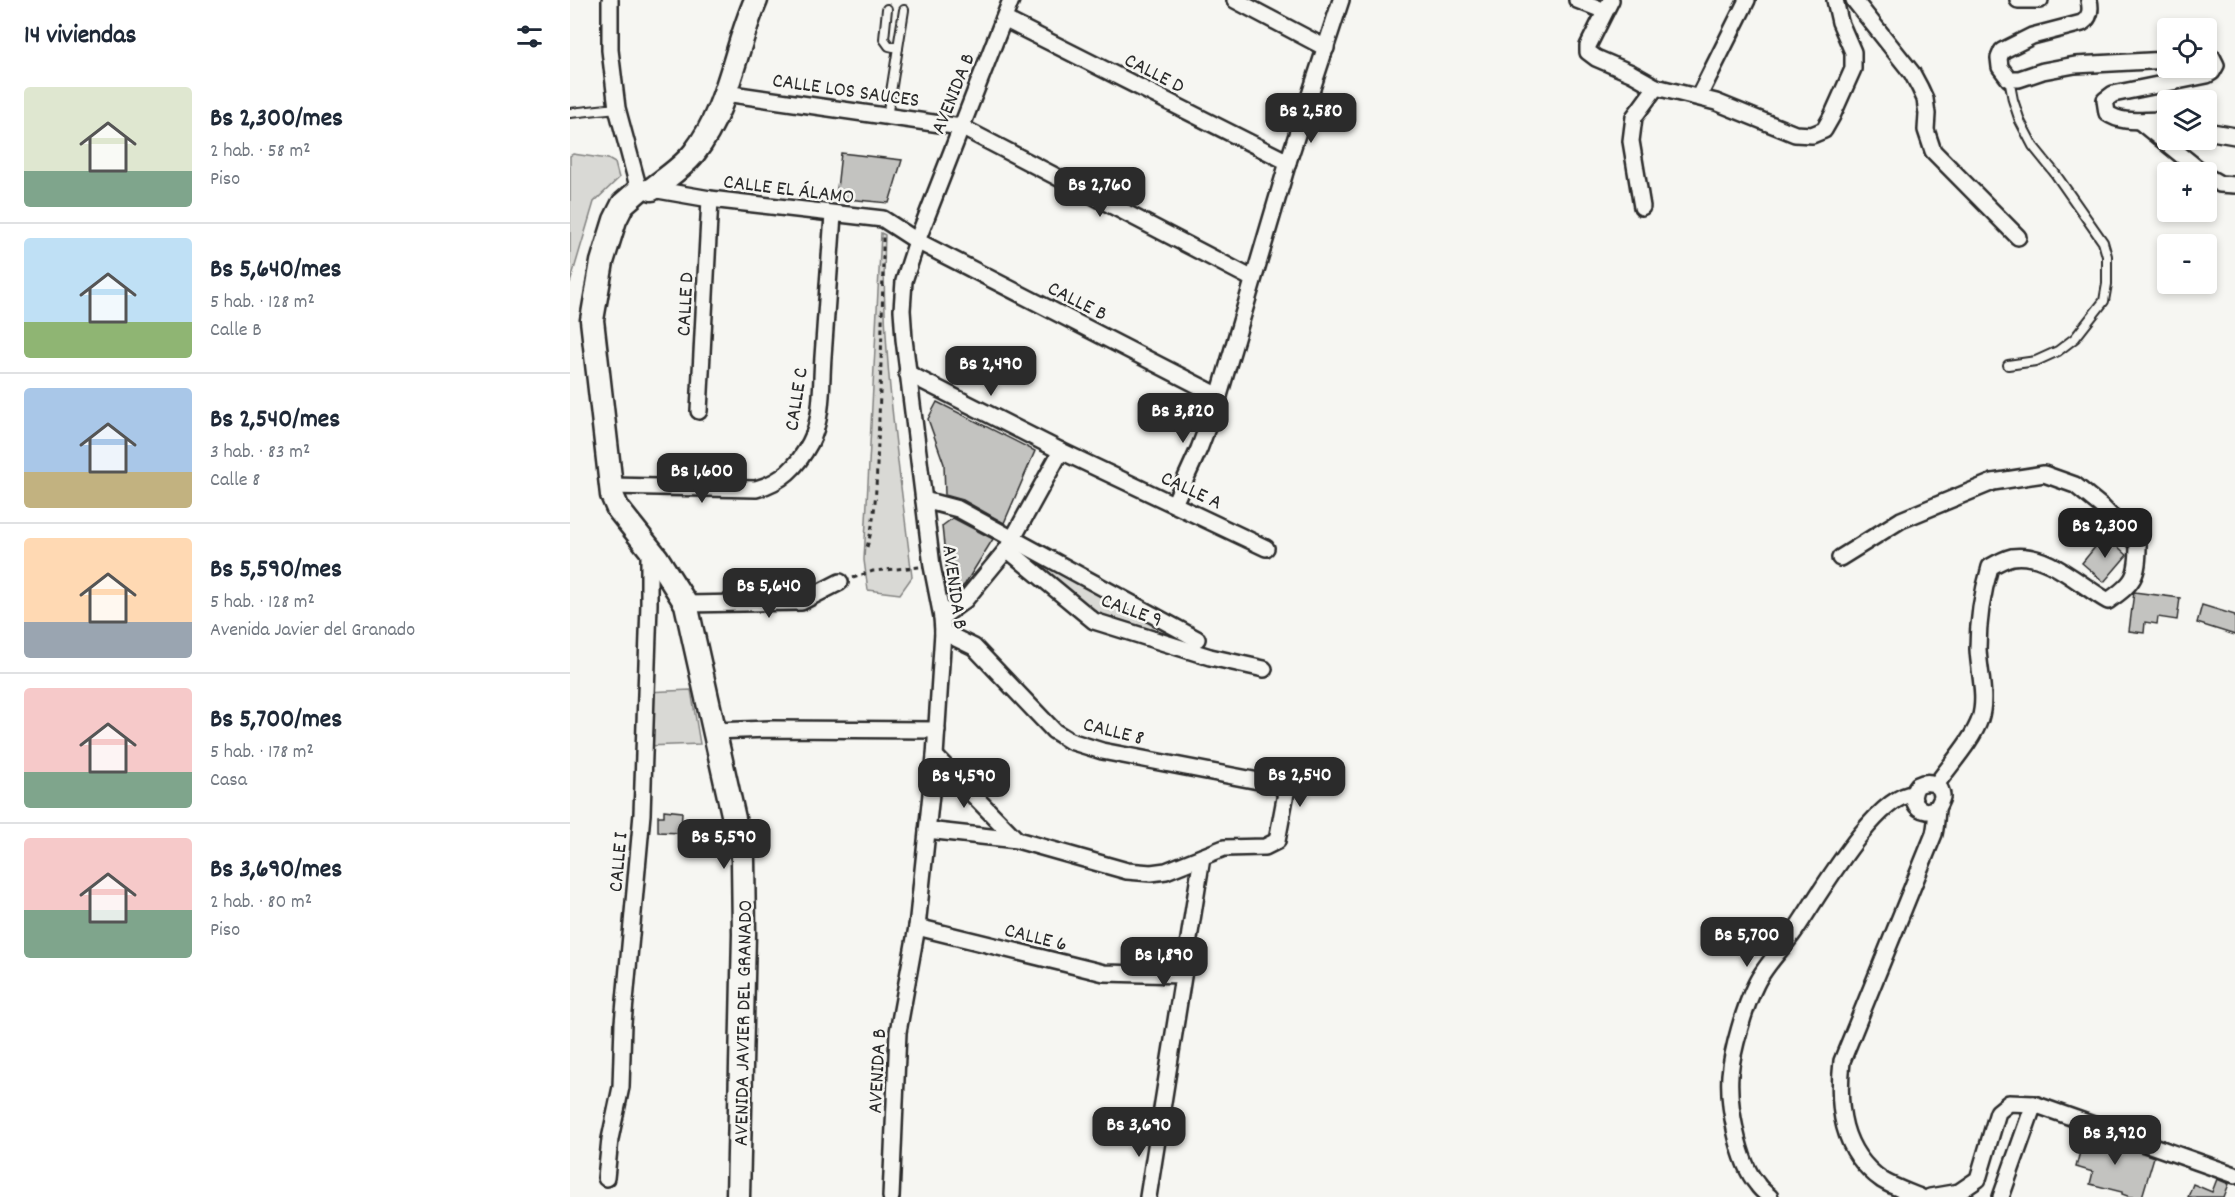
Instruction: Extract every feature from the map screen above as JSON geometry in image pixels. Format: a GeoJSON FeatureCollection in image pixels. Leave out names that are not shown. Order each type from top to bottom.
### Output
{"type":"FeatureCollection","features":[{"type":"Feature","properties":{"kind":"street"},"geometry":{"type":"LineString","coordinates":[[610,0],[610,50],[617,108],[645,189]]}},
{"type":"Feature","properties":{"kind":"street","name":"AVENIDA JAVIER DEL GRANADO"},"geometry":{"type":"LineString","coordinates":[[738,1197],[744,875],[737,827],[713,731],[686,604],[649,548],[618,509],[610,486],[592,320],[602,262],[615,220],[623,204],[685,163],[695,152],[725,93],[746,21],[756,0]]}},
{"type":"Feature","properties":{"kind":"street","name":"AVENIDA B"},"geometry":{"type":"LineString","coordinates":[[891,1197],[898,1032],[917,927],[935,756],[943,624],[932,566],[907,373],[902,310],[903,281],[1011,0]]}},
{"type":"Feature","properties":{"kind":"street"},"geometry":{"type":"LineString","coordinates":[[1235,0],[1326,48]]}},
{"type":"Feature","properties":{"kind":"street"},"geometry":{"type":"LineString","coordinates":[[1174,504],[1199,450],[1219,396],[1288,162],[1341,0]]}},
{"type":"Feature","properties":{"kind":"street"},"geometry":{"type":"LineString","coordinates":[[1577,0],[1608,6],[1588,46],[1588,52],[1596,58],[1656,87],[1699,96],[1795,134],[1812,135],[1824,130],[1853,69],[1853,52],[1840,22],[1835,0]]}},
{"type":"Feature","properties":{"kind":"street"},"geometry":{"type":"LineString","coordinates":[[1699,96],[1747,0]]}},
{"type":"Feature","properties":{"kind":"street"},"geometry":{"type":"LineString","coordinates":[[1854,0],[1912,73],[1920,88],[1925,99],[1926,130],[1933,151],[2019,237]]}},
{"type":"Feature","properties":{"kind":"street"},"geometry":{"type":"LineString","coordinates":[[2018,0],[2040,0]]}},
{"type":"Feature","properties":{"kind":"street"},"geometry":{"type":"LineString","coordinates":[[2088,0],[2090,12],[2082,23],[2032,36],[2002,51],[1999,58],[2000,67],[2009,79],[2019,79],[2043,70],[2075,65],[2157,61]]}},
{"type":"Feature","properties":{"kind":"street","name":"CALLE D"},"geometry":{"type":"LineString","coordinates":[[1004,19],[1288,162]]}},
{"type":"Feature","properties":{"kind":"street"},"geometry":{"type":"LineString","coordinates":[[2157,121],[2115,118],[2107,112],[2105,100],[2113,94],[2192,78]]}},
{"type":"Feature","properties":{"kind":"street"},"geometry":{"type":"LineString","coordinates":[[1642,207],[1631,141],[1634,117],[1656,87]]}},
{"type":"Feature","properties":{"kind":"street","name":"CALLE LOS SAUCES"},"geometry":{"type":"LineString","coordinates":[[725,93],[961,127]]}},
{"type":"Feature","properties":{"kind":"street"},"geometry":{"type":"LineString","coordinates":[[2139,121],[2190,162]]}},
{"type":"Feature","properties":{"kind":"street"},"geometry":{"type":"LineString","coordinates":[[961,127],[1253,279]]}},
{"type":"Feature","properties":{"kind":"street"},"geometry":{"type":"LineString","coordinates":[[2217,133],[2235,136]]}},
{"type":"Feature","properties":{"kind":"street"},"geometry":{"type":"LineString","coordinates":[[2217,182],[2235,185]]}},
{"type":"Feature","properties":{"kind":"street","name":"CALLE EL ÁLAMO"},"geometry":{"type":"LineString","coordinates":[[645,189],[710,200],[883,219],[917,241]]}},
{"type":"Feature","properties":{"kind":"street","name":"CALLE D"},"geometry":{"type":"LineString","coordinates":[[699,411],[710,200]]}},
{"type":"Feature","properties":{"kind":"street","name":"CALLE C"},"geometry":{"type":"LineString","coordinates":[[610,486],[756,489],[783,478],[798,460],[811,442],[819,410],[833,215]]}},
{"type":"Feature","properties":{"kind":"street","name":"CALLE B"},"geometry":{"type":"LineString","coordinates":[[917,241],[1219,396]]}},
{"type":"Feature","properties":{"kind":"street","name":"CALLE A"},"geometry":{"type":"LineString","coordinates":[[907,373],[1061,451],[1266,548]]}},
{"type":"Feature","properties":{"kind":"street"},"geometry":{"type":"LineString","coordinates":[[943,624],[1010,544],[1061,451]]}},
{"type":"Feature","properties":{"kind":"street"},"geometry":{"type":"LineString","coordinates":[[1840,558],[1900,520],[1993,482],[2044,474],[2075,485],[2101,506],[2138,544],[2138,566],[2128,587],[2108,601],[2055,566],[2027,556],[2010,558],[1990,567],[1980,600],[1978,650],[1983,699],[1980,719],[1972,735],[1936,785]]}},
{"type":"Feature","properties":{"kind":"street"},"geometry":{"type":"LineString","coordinates":[[924,500],[958,509],[1010,544],[1197,639]]}},
{"type":"Feature","properties":{"kind":"street","name":"CALLE 9"},"geometry":{"type":"LineString","coordinates":[[1010,544],[1094,621],[1210,657],[1264,669]]}},
{"type":"Feature","properties":{"kind":"street","name":"CALLE I"},"geometry":{"type":"LineString","coordinates":[[606,1178],[610,1139],[621,1087],[623,1023],[642,814],[649,548]]}},
{"type":"Feature","properties":{"kind":"street"},"geometry":{"type":"LineString","coordinates":[[686,604],[801,602],[840,582]]}},
{"type":"Feature","properties":{"kind":"street","name":"CALLE 8"},"geometry":{"type":"LineString","coordinates":[[943,624],[974,647],[1054,730],[1070,741],[1102,751],[1279,784],[1286,793],[1277,841],[1265,847],[1224,848],[1202,857]]}},
{"type":"Feature","properties":{"kind":"street"},"geometry":{"type":"LineString","coordinates":[[713,731],[937,730]]}},
{"type":"Feature","properties":{"kind":"street"},"geometry":{"type":"LineString","coordinates":[[935,756],[1017,840]]}},
{"type":"Feature","properties":{"kind":"street"},"geometry":{"type":"LineString","coordinates":[[1920,1197],[1882,1180],[1860,1158],[1844,1128],[1839,1092],[1842,1061],[1934,834],[1937,808],[1942,799],[1936,785],[1922,783],[1914,789],[1915,804],[1922,810],[1937,808]]}},
{"type":"Feature","properties":{"kind":"street"},"geometry":{"type":"LineString","coordinates":[[1770,1197],[1755,1183],[1737,1137],[1734,1127],[1730,1076],[1737,1039],[1756,983],[1795,930],[1832,871],[1856,840],[1890,803],[1904,794],[1913,794]]}},
{"type":"Feature","properties":{"kind":"street"},"geometry":{"type":"LineString","coordinates":[[927,830],[1017,840],[1127,872],[1166,871],[1202,857]]}},
{"type":"Feature","properties":{"kind":"street"},"geometry":{"type":"LineString","coordinates":[[1149,1197],[1202,857]]}},
{"type":"Feature","properties":{"kind":"street","name":"CALLE 6"},"geometry":{"type":"LineString","coordinates":[[917,927],[1104,973],[1183,975]]}},
{"type":"Feature","properties":{"kind":"street"},"geometry":{"type":"LineString","coordinates":[[1930,1197],[1959,1192],[1978,1179],[1998,1112],[2009,1103],[2034,1104],[2235,1175]]}},
{"type":"Feature","properties":{"kind":"street"},"geometry":{"type":"LineString","coordinates":[[2001,1197],[2034,1104]]}},
{"type":"Feature","properties":{"kind":"lane"},"geometry":{"type":"LineString","coordinates":[[887,9],[884,39],[889,46],[898,48]]}},
{"type":"Feature","properties":{"kind":"lane"},"geometry":{"type":"LineString","coordinates":[[887,117],[904,10]]}},
{"type":"Feature","properties":{"kind":"lane"},"geometry":{"type":"LineString","coordinates":[[2008,365],[2036,361],[2058,351],[2075,338],[2104,301],[2108,284],[2107,256],[2103,242],[2033,146],[2016,111],[2009,79]]}},
{"type":"Feature","properties":{"kind":"lane"},"geometry":{"type":"LineString","coordinates":[[570,113],[617,108]]}},
{"type":"Feature","properties":{"kind":"path"},"geometry":{"type":"LineString","coordinates":[[867,548],[873,528],[882,353],[883,219]]}},
{"type":"Feature","properties":{"kind":"path"},"geometry":{"type":"LineString","coordinates":[[840,582],[873,571],[932,566]]}},
{"type":"Feature","properties":{"kind":"shaded area"},"geometry":{"type":"Polygon","coordinates":[[[573,154],[608,159],[615,163],[619,178],[594,202],[570,283],[570,156],[573,154]]]}},
{"type":"Feature","properties":{"kind":"shaded area"},"geometry":{"type":"Polygon","coordinates":[[[881,233],[885,235],[885,321],[888,364],[912,577],[900,594],[868,590],[864,560],[881,233]]]}},
{"type":"Feature","properties":{"kind":"shaded area"},"geometry":{"type":"Polygon","coordinates":[[[1019,550],[1193,643],[1095,614],[1019,550]]]}},
{"type":"Feature","properties":{"kind":"shaded area"},"geometry":{"type":"Polygon","coordinates":[[[691,690],[700,744],[646,746],[645,692],[691,690]]]}},
{"type":"Feature","properties":{"kind":"building"},"geometry":{"type":"Polygon","coordinates":[[[841,153],[902,160],[889,203],[836,198],[841,153]]]}},
{"type":"Feature","properties":{"kind":"building"},"geometry":{"type":"Polygon","coordinates":[[[937,402],[1035,451],[1004,523],[963,500],[945,495],[944,464],[928,419],[937,402]]]}},
{"type":"Feature","properties":{"kind":"building"},"geometry":{"type":"Polygon","coordinates":[[[953,518],[993,539],[965,584],[956,593],[950,591],[948,584],[942,526],[953,518]]]}},
{"type":"Feature","properties":{"kind":"building"},"geometry":{"type":"Polygon","coordinates":[[[2105,535],[2127,555],[2104,582],[2082,563],[2105,535]]]}},
{"type":"Feature","properties":{"kind":"building"},"geometry":{"type":"Polygon","coordinates":[[[2134,592],[2180,598],[2177,620],[2158,617],[2157,624],[2145,622],[2144,633],[2129,631],[2134,592]]]}},
{"type":"Feature","properties":{"kind":"building"},"geometry":{"type":"Polygon","coordinates":[[[2202,605],[2235,615],[2235,635],[2197,623],[2202,605]]]}},
{"type":"Feature","properties":{"kind":"building"},"geometry":{"type":"Polygon","coordinates":[[[664,810],[682,812],[681,833],[658,832],[658,816],[664,816],[664,810]]]}},
{"type":"Feature","properties":{"kind":"building"},"geometry":{"type":"Polygon","coordinates":[[[2085,1133],[2154,1157],[2142,1197],[2130,1197],[2122,1192],[2090,1184],[2093,1172],[2076,1167],[2085,1133]]]}},
{"type":"Feature","properties":{"kind":"building"},"geometry":{"type":"Polygon","coordinates":[[[2217,1179],[2229,1184],[2224,1197],[2188,1197],[2193,1184],[2212,1192],[2217,1179]]]}}]}
